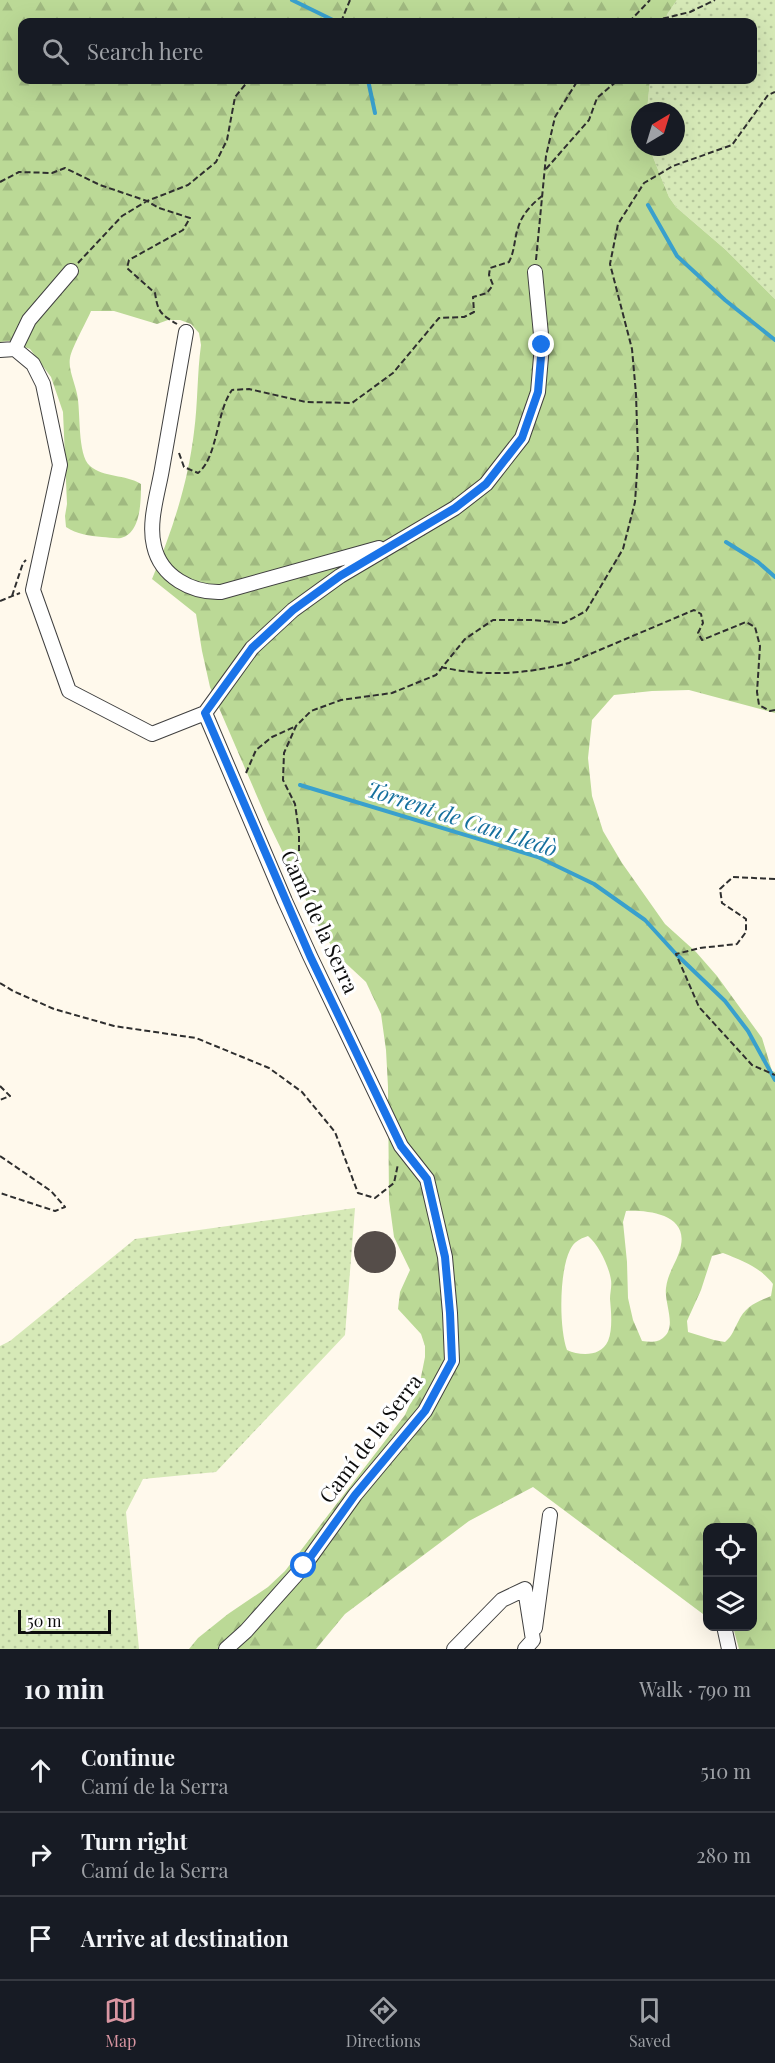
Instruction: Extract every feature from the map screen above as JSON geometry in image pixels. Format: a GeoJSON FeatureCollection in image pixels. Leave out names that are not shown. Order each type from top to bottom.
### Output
{"type":"FeatureCollection","features":[{"type":"Feature","properties":{"kind":"street"},"geometry":{"type":"LineString","coordinates":[[15,349],[29,320],[71,271]]}},
{"type":"Feature","properties":{"kind":"street"},"geometry":{"type":"LineString","coordinates":[[0,350],[15,349],[33,364],[43,384],[60,465],[33,590],[69,691],[152,735],[205,713],[252,648],[293,610],[340,576],[455,508],[486,484],[522,438],[538,392],[542,345],[535,272]]}},
{"type":"Feature","properties":{"kind":"street"},"geometry":{"type":"LineString","coordinates":[[186,332],[154,516],[153,536],[157,555],[179,582],[188,587],[210,592],[231,591],[397,543]]}},
{"type":"Feature","properties":{"kind":"street","name":"Camí de la Serra"},"geometry":{"type":"LineString","coordinates":[[205,713],[285,901],[401,1146],[427,1179],[445,1257],[452,1361],[425,1411],[355,1495],[304,1566],[246,1631],[226,1649]]}},
{"type":"Feature","properties":{"kind":"street"},"geometry":{"type":"LineString","coordinates":[[529,1644],[550,1515]]}},
{"type":"Feature","properties":{"kind":"street"},"geometry":{"type":"LineString","coordinates":[[454,1649],[502,1600],[525,1589],[529,1644]]}},
{"type":"Feature","properties":{"kind":"street"},"geometry":{"type":"LineString","coordinates":[[725,1631],[729,1649]]}},
{"type":"Feature","properties":{"kind":"path"},"geometry":{"type":"LineString","coordinates":[[343,18],[350,0]]}},
{"type":"Feature","properties":{"kind":"path"},"geometry":{"type":"LineString","coordinates":[[633,18],[650,0]]}},
{"type":"Feature","properties":{"kind":"path"},"geometry":{"type":"LineString","coordinates":[[665,18],[690,12],[715,0]]}},
{"type":"Feature","properties":{"kind":"path"},"geometry":{"type":"LineString","coordinates":[[71,271],[122,216],[147,201],[188,185],[216,162],[227,140],[235,97],[246,84]]}},
{"type":"Feature","properties":{"kind":"path"},"geometry":{"type":"LineString","coordinates":[[535,272],[544,171],[555,117],[576,84]]}},
{"type":"Feature","properties":{"kind":"path"},"geometry":{"type":"LineString","coordinates":[[544,171],[590,120],[597,98],[613,84]]}},
{"type":"Feature","properties":{"kind":"path"},"geometry":{"type":"LineString","coordinates":[[238,790],[256,750],[272,737],[296,726],[311,711],[341,700],[392,693],[435,675],[465,639],[492,620],[564,623],[585,611],[623,549],[635,502],[638,458],[632,350],[610,264],[618,224],[644,183],[673,166],[732,146],[768,94],[775,92]]}},
{"type":"Feature","properties":{"kind":"path"},"geometry":{"type":"LineString","coordinates":[[0,182],[18,172],[52,173],[65,168],[159,208],[190,218],[183,230],[129,260],[127,268],[155,293],[158,310],[164,317],[181,326],[186,332]]}},
{"type":"Feature","properties":{"kind":"path"},"geometry":{"type":"LineString","coordinates":[[176,446],[184,467],[198,473],[204,468],[217,432],[225,399],[232,390],[249,389],[306,402],[352,403],[373,390],[393,374],[440,318],[464,317],[474,312],[473,297],[487,293],[493,285],[489,275],[490,268],[509,262],[515,251],[518,227],[530,206],[542,196]]}},
{"type":"Feature","properties":{"kind":"path"},"geometry":{"type":"LineString","coordinates":[[0,601],[12,596]]}},
{"type":"Feature","properties":{"kind":"path"},"geometry":{"type":"LineString","coordinates":[[441,667],[458,671],[505,674],[550,668],[569,663],[694,610],[701,614],[703,623],[698,633],[702,640],[746,622],[755,627],[760,646],[757,692],[759,705],[770,711],[775,710]]}},
{"type":"Feature","properties":{"kind":"path"},"geometry":{"type":"LineString","coordinates":[[285,901],[287,882],[299,852],[295,804],[283,780],[284,753],[296,726]]}},
{"type":"Feature","properties":{"kind":"path"},"geometry":{"type":"LineString","coordinates":[[775,879],[733,877],[720,889],[722,903],[746,919],[746,932],[737,944],[700,948],[676,954],[699,1007],[752,1065],[775,1075]]}},
{"type":"Feature","properties":{"kind":"path"},"geometry":{"type":"LineString","coordinates":[[0,983],[54,1009],[114,1026],[196,1038],[269,1068],[302,1092],[335,1132],[358,1193],[375,1198],[394,1182],[401,1146]]}},
{"type":"Feature","properties":{"kind":"path"},"geometry":{"type":"LineString","coordinates":[[0,1086],[10,1096],[0,1100]]}},
{"type":"Feature","properties":{"kind":"path"},"geometry":{"type":"LineString","coordinates":[[0,1156],[51,1191],[65,1207],[56,1211],[0,1193]]}},
{"type":"Feature","properties":{"kind":"green space"},"geometry":{"type":"Polygon","coordinates":[[[0,0],[677,0],[666,18],[18,18],[18,84],[650,84],[648,102],[631,102],[631,156],[653,156],[669,197],[676,207],[726,250],[775,299],[775,713],[689,690],[614,695],[592,720],[588,758],[592,796],[603,831],[622,863],[665,924],[696,952],[717,976],[762,1038],[772,1071],[775,1072],[775,1649],[739,1649],[734,1631],[757,1631],[757,1523],[703,1523],[703,1614],[533,1487],[469,1521],[345,1614],[316,1649],[189,1649],[198,1638],[268,1587],[285,1571],[405,1415],[420,1382],[425,1346],[421,1334],[398,1309],[400,1292],[410,1270],[394,1237],[389,1200],[388,1087],[381,1014],[366,982],[338,956],[318,925],[269,824],[210,687],[196,614],[152,579],[172,525],[188,470],[196,410],[201,345],[199,333],[191,324],[180,320],[168,320],[157,324],[114,311],[91,311],[73,348],[70,367],[77,394],[81,443],[86,460],[96,470],[141,484],[140,507],[136,523],[128,535],[121,538],[88,535],[66,527],[63,412],[51,377],[30,349],[9,341],[0,342],[0,0]],[[626,1211],[623,1222],[628,1298],[633,1320],[642,1341],[651,1342],[662,1339],[670,1327],[666,1288],[681,1245],[678,1226],[672,1220],[654,1213],[626,1211]],[[588,1236],[575,1243],[566,1260],[562,1286],[563,1328],[567,1350],[584,1354],[590,1354],[605,1346],[611,1331],[611,1282],[608,1268],[596,1244],[588,1236]],[[723,1253],[712,1256],[701,1290],[687,1321],[688,1332],[725,1342],[748,1308],[771,1296],[773,1284],[763,1273],[723,1253]]]}},
{"type":"Feature","properties":{"kind":"green space"},"geometry":{"type":"Polygon","coordinates":[[[677,0],[775,0],[775,299],[726,250],[676,207],[669,197],[653,156],[685,156],[685,102],[648,102],[650,84],[757,84],[757,18],[666,18],[677,0]]]}},
{"type":"Feature","properties":{"kind":"green space"},"geometry":{"type":"Polygon","coordinates":[[[355,1208],[345,1335],[216,1472],[143,1479],[126,1512],[139,1649],[0,1649],[0,1346],[10,1341],[135,1239],[355,1208]]]}},
{"type":"Feature","properties":{"kind":"building"},"geometry":{"type":"Polygon","coordinates":[[[375,1231],[390,1237],[396,1252],[390,1267],[375,1273],[360,1267],[354,1252],[360,1237],[375,1231]]]}},
{"type":"Feature","properties":{"kind":"waterway"},"geometry":{"type":"LineString","coordinates":[[292,0],[329,18]]}},
{"type":"Feature","properties":{"kind":"waterway"},"geometry":{"type":"LineString","coordinates":[[369,84],[375,113]]}},
{"type":"Feature","properties":{"kind":"waterway"},"geometry":{"type":"LineString","coordinates":[[648,205],[677,256],[725,300],[775,340]]}},
{"type":"Feature","properties":{"kind":"waterway"},"geometry":{"type":"LineString","coordinates":[[726,542],[758,562],[775,577]]}},
{"type":"Feature","properties":{"kind":"waterway","name":"Torrent de Can Lledò"},"geometry":{"type":"LineString","coordinates":[[300,785],[538,857],[594,884],[645,920],[676,954],[725,1001],[748,1031],[775,1080]]}},
{"type":"Feature","properties":{"kind":"route"},"geometry":{"type":"LineString","coordinates":[[304,1566],[355,1495],[425,1411],[452,1361],[445,1257],[427,1179],[401,1146],[310,956],[205,713],[252,648],[293,610],[340,576],[455,508],[486,484],[522,438],[538,392],[542,345]]}}]}
